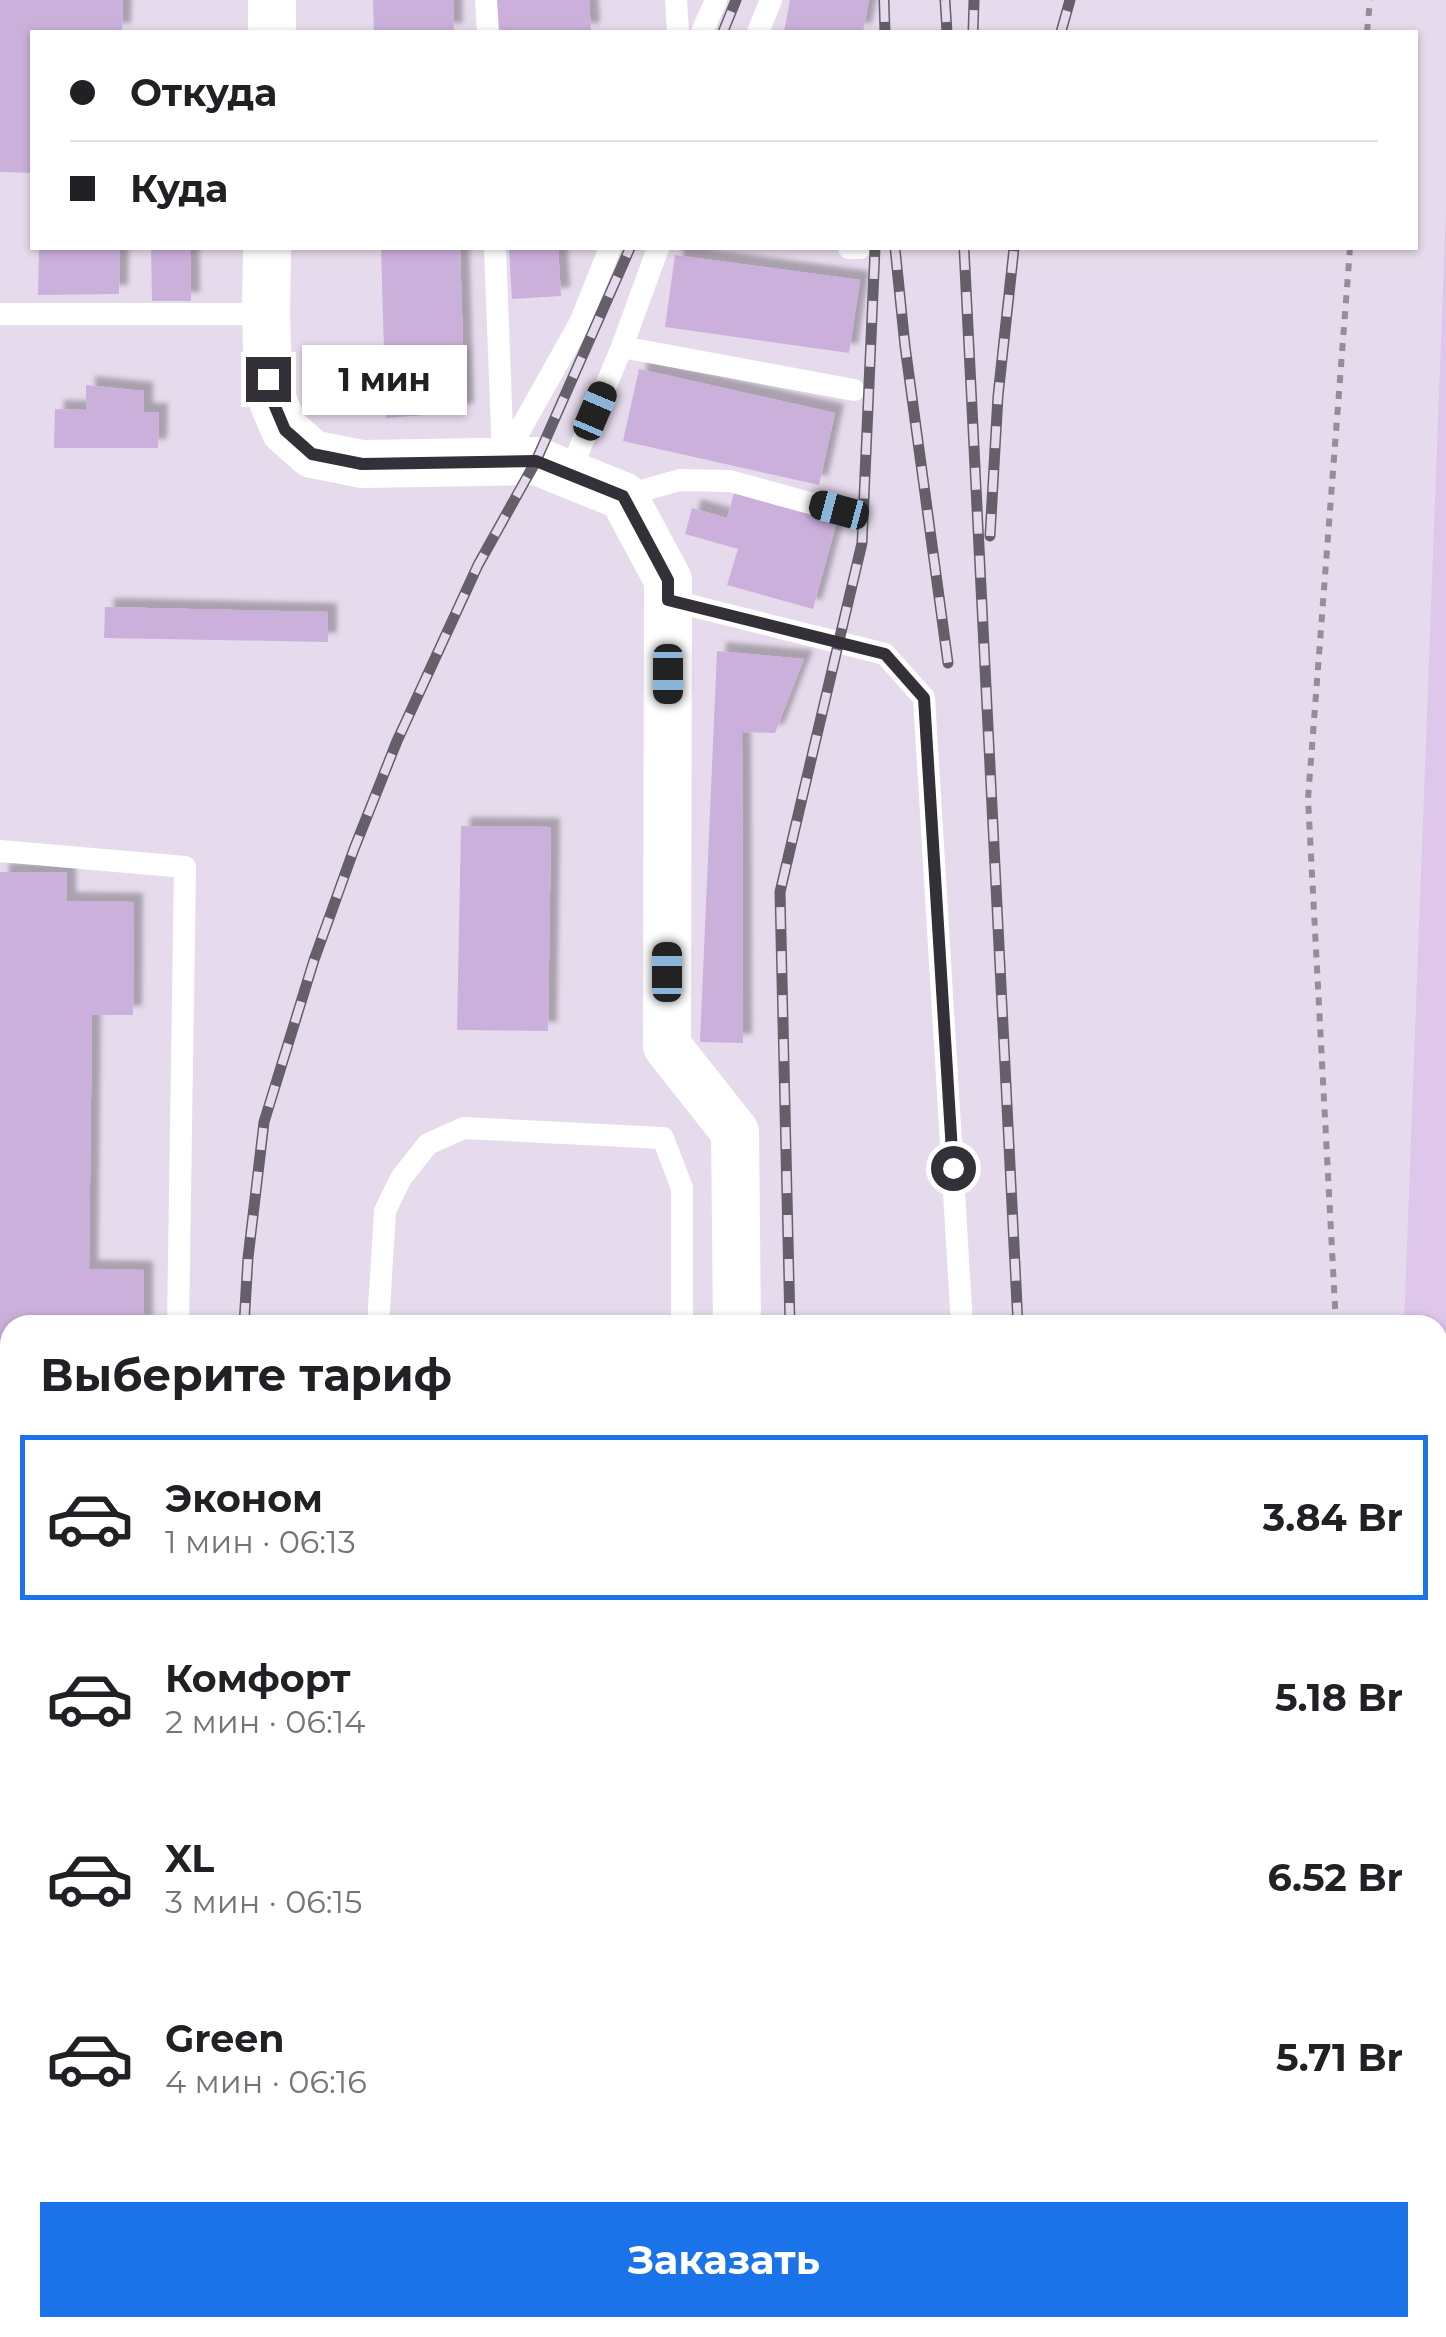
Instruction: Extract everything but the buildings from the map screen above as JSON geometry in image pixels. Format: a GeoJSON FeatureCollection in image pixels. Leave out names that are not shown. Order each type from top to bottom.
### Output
{"type":"FeatureCollection","features":[{"type":"Feature","properties":{"kind":"street"},"geometry":{"type":"LineString","coordinates":[[272,0],[272,30]]}},
{"type":"Feature","properties":{"kind":"street"},"geometry":{"type":"LineString","coordinates":[[267,250],[268,379],[285,430],[312,454],[362,464],[536,461],[623,496],[668,580],[667,1046],[735,1132],[738,1315]]}},
{"type":"Feature","properties":{"kind":"lane"},"geometry":{"type":"LineString","coordinates":[[486,0],[488,30]]}},
{"type":"Feature","properties":{"kind":"lane"},"geometry":{"type":"LineString","coordinates":[[676,0],[678,30]]}},
{"type":"Feature","properties":{"kind":"lane"},"geometry":{"type":"LineString","coordinates":[[703,30],[716,0]]}},
{"type":"Feature","properties":{"kind":"lane"},"geometry":{"type":"LineString","coordinates":[[759,30],[771,0]]}},
{"type":"Feature","properties":{"kind":"lane"},"geometry":{"type":"LineString","coordinates":[[496,250],[503,460]]}},
{"type":"Feature","properties":{"kind":"lane"},"geometry":{"type":"LineString","coordinates":[[503,460],[580,323],[609,250]]}},
{"type":"Feature","properties":{"kind":"lane"},"geometry":{"type":"LineString","coordinates":[[568,474],[622,348],[657,250]]}},
{"type":"Feature","properties":{"kind":"lane"},"geometry":{"type":"LineString","coordinates":[[0,314],[266,314]]}},
{"type":"Feature","properties":{"kind":"lane"},"geometry":{"type":"LineString","coordinates":[[622,348],[854,390]]}},
{"type":"Feature","properties":{"kind":"lane"},"geometry":{"type":"LineString","coordinates":[[623,496],[680,480],[730,481],[839,510]]}},
{"type":"Feature","properties":{"kind":"lane"},"geometry":{"type":"LineString","coordinates":[[668,600],[885,654],[924,698],[961,1315]]}},
{"type":"Feature","properties":{"kind":"lane"},"geometry":{"type":"LineString","coordinates":[[0,851],[186,866],[178,1315]]}},
{"type":"Feature","properties":{"kind":"lane"},"geometry":{"type":"LineString","coordinates":[[379,1315],[385,1212],[401,1178],[428,1144],[464,1128],[663,1138],[682,1188],[682,1315]]}},
{"type":"Feature","properties":{"kind":"path"},"geometry":{"type":"LineString","coordinates":[[1367,30],[1370,0]]}},
{"type":"Feature","properties":{"kind":"path"},"geometry":{"type":"LineString","coordinates":[[1335,1315],[1308,799],[1350,250]]}},
{"type":"Feature","properties":{"kind":"shaded area"},"geometry":{"type":"Polygon","coordinates":[[[1446,208],[1446,1315],[1404,1315],[1446,208]]]}},
{"type":"Feature","properties":{"kind":"railway"},"geometry":{"type":"LineString","coordinates":[[724,30],[736,0]]}},
{"type":"Feature","properties":{"kind":"railway"},"geometry":{"type":"LineString","coordinates":[[884,0],[885,30]]}},
{"type":"Feature","properties":{"kind":"railway"},"geometry":{"type":"LineString","coordinates":[[945,0],[947,30]]}},
{"type":"Feature","properties":{"kind":"railway"},"geometry":{"type":"LineString","coordinates":[[973,30],[974,0]]}},
{"type":"Feature","properties":{"kind":"railway"},"geometry":{"type":"LineString","coordinates":[[1062,30],[1070,0]]}},
{"type":"Feature","properties":{"kind":"railway"},"geometry":{"type":"LineString","coordinates":[[245,1315],[264,1122],[314,960],[354,849],[397,741],[478,565],[536,461],[629,250]]}},
{"type":"Feature","properties":{"kind":"railway"},"geometry":{"type":"LineString","coordinates":[[790,1315],[780,892],[862,543],[875,250]]}},
{"type":"Feature","properties":{"kind":"railway"},"geometry":{"type":"LineString","coordinates":[[895,250],[948,663]]}},
{"type":"Feature","properties":{"kind":"railway"},"geometry":{"type":"LineString","coordinates":[[964,250],[1017,1315]]}},
{"type":"Feature","properties":{"kind":"railway"},"geometry":{"type":"LineString","coordinates":[[990,536],[998,396],[1014,250]]}},
{"type":"Feature","properties":{"kind":"route"},"geometry":{"type":"LineString","coordinates":[[268,379],[285,430],[312,454],[362,464],[536,461],[623,496],[668,580],[668,600],[885,654],[924,698],[953,1168]]}}]}
